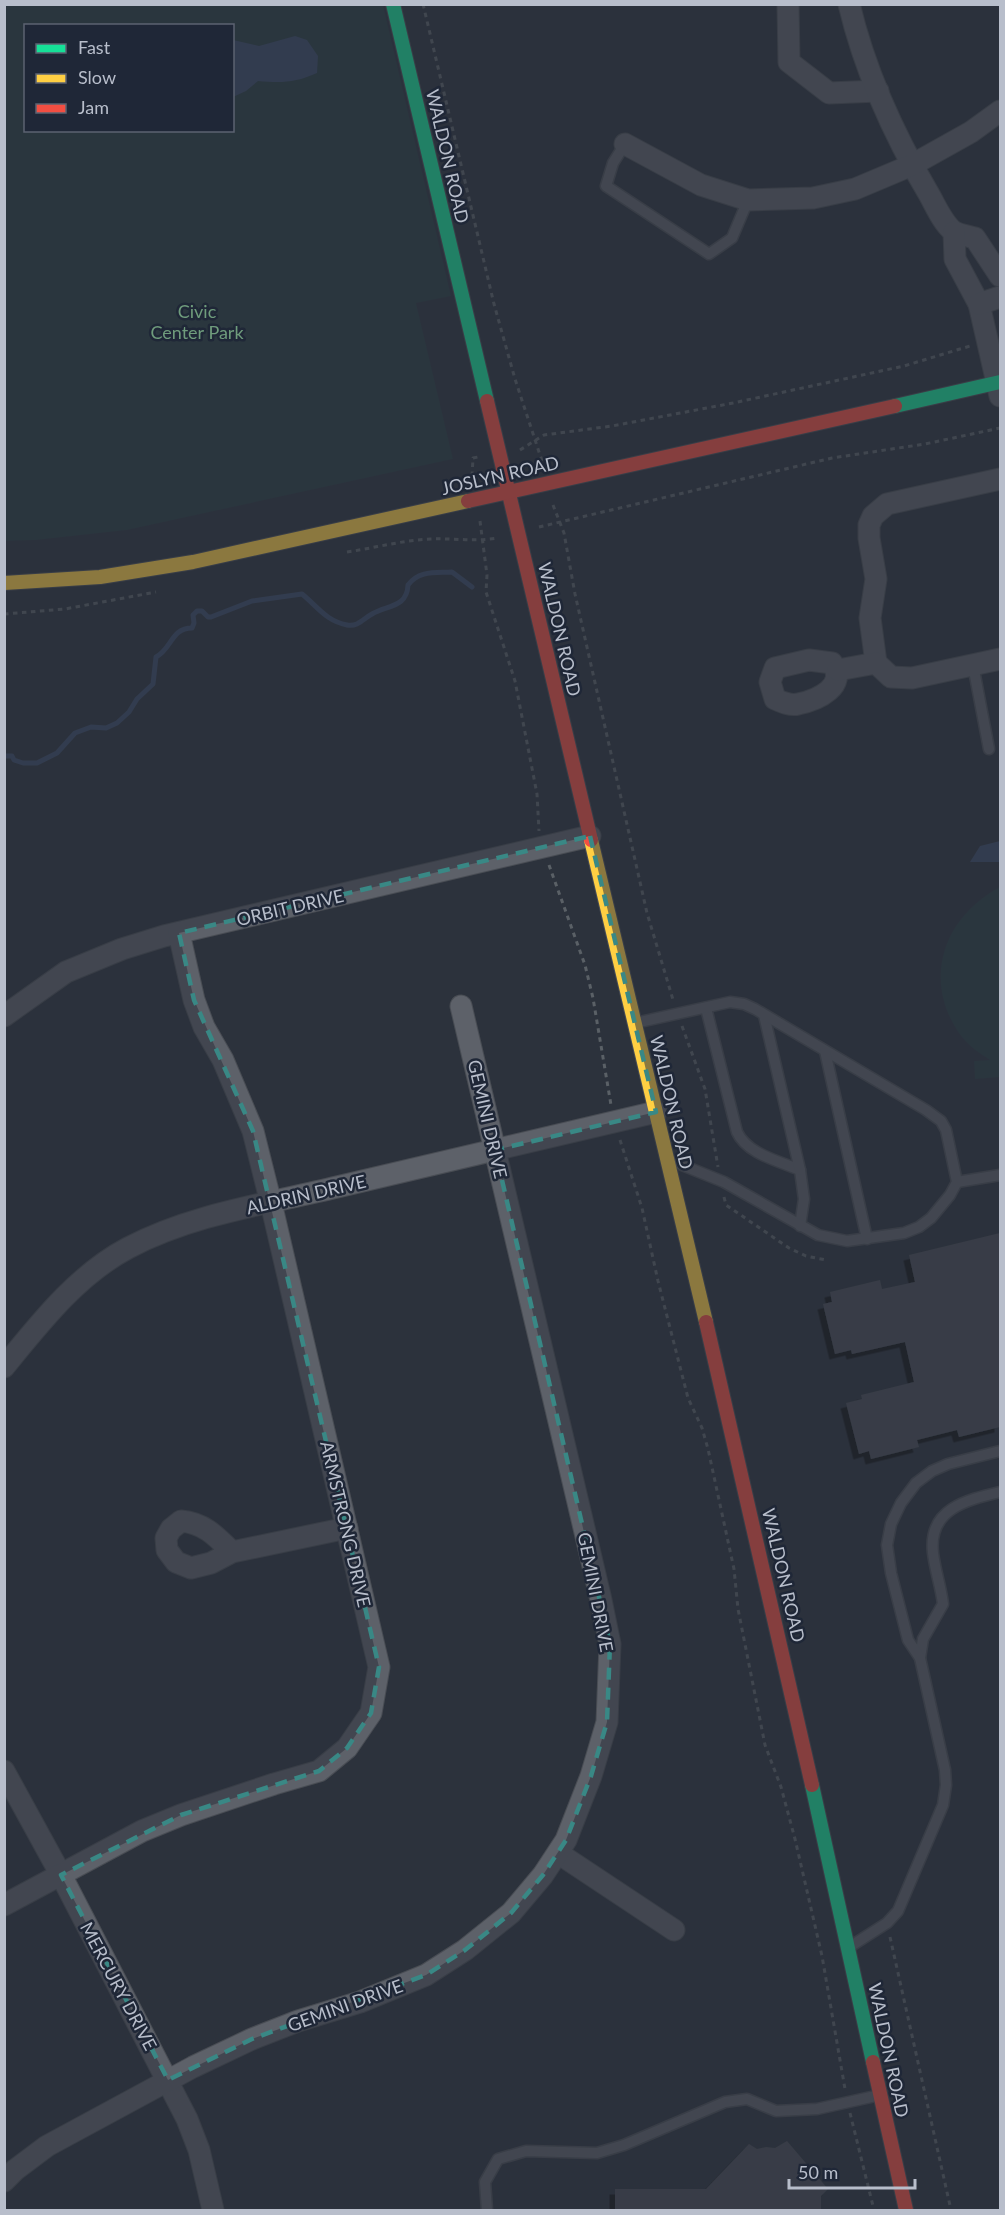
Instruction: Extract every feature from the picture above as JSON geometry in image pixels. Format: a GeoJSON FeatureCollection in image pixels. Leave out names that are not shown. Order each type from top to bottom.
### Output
{"type":"FeatureCollection","features":[{"type":"Feature","properties":{"kind":"street","name":"WALDON ROAD"},"geometry":{"type":"LineString","coordinates":[[393,4],[747,1494],[906,2211]]}},
{"type":"Feature","properties":{"kind":"street"},"geometry":{"type":"LineString","coordinates":[[788,4],[789,62],[829,93],[878,91]]}},
{"type":"Feature","properties":{"kind":"street"},"geometry":{"type":"LineString","coordinates":[[852,6],[861,49],[912,165],[944,221],[954,232],[975,238],[1000,276]]}},
{"type":"Feature","properties":{"kind":"street"},"geometry":{"type":"LineString","coordinates":[[625,144],[701,185],[748,200],[813,198],[855,189],[912,165],[971,132],[1000,111]]}},
{"type":"Feature","properties":{"kind":"street"},"geometry":{"type":"LineString","coordinates":[[954,232],[955,259],[979,304],[1000,387]]}},
{"type":"Feature","properties":{"kind":"street"},"geometry":{"type":"LineString","coordinates":[[979,304],[1000,297]]}},
{"type":"Feature","properties":{"kind":"street","name":"JOSLYN ROAD"},"geometry":{"type":"LineString","coordinates":[[4,583],[100,577],[193,562],[547,482],[1000,387]]}},
{"type":"Feature","properties":{"kind":"street"},"geometry":{"type":"LineString","coordinates":[[1000,479],[887,504],[873,516],[868,525],[876,579],[870,618],[876,663],[885,673],[900,679],[912,678],[1000,659]]}},
{"type":"Feature","properties":{"kind":"street"},"geometry":{"type":"LineString","coordinates":[[838,670],[876,663]]}},
{"type":"Feature","properties":{"kind":"street","name":"ORBIT DRIVE"},"geometry":{"type":"LineString","coordinates":[[4,1016],[66,972],[122,949],[179,933],[590,836]]}},
{"type":"Feature","properties":{"kind":"street","name":"ARMSTRONG DRIVE"},"geometry":{"type":"LineString","coordinates":[[4,1905],[142,1831],[181,1815],[319,1772],[347,1748],[371,1713],[379,1667],[271,1203],[252,1131],[224,1060],[204,1027],[194,1000],[179,933]]}},
{"type":"Feature","properties":{"kind":"street","name":"GEMINI DRIVE"},"geometry":{"type":"LineString","coordinates":[[4,2181],[47,2146],[168,2080],[252,2039],[298,2021],[360,2002],[426,1976],[465,1950],[511,1913],[543,1875],[566,1840],[591,1776],[606,1722],[610,1644],[461,1006]]}},
{"type":"Feature","properties":{"kind":"street","name":"ALDRIN DRIVE"},"geometry":{"type":"LineString","coordinates":[[4,1367],[41,1322],[88,1274],[127,1248],[172,1228],[656,1112]]}},
{"type":"Feature","properties":{"kind":"street"},"geometry":{"type":"LineString","coordinates":[[232,1552],[347,1528]]}},
{"type":"Feature","properties":{"kind":"street","name":"MERCURY DRIVE"},"geometry":{"type":"LineString","coordinates":[[4,1771],[61,1875],[187,2119],[199,2150],[213,2211]]}},
{"type":"Feature","properties":{"kind":"street"},"geometry":{"type":"LineString","coordinates":[[558,1853],[674,1930]]}},
{"type":"Feature","properties":{"kind":"lane"},"geometry":{"type":"LineString","coordinates":[[625,144],[613,163],[606,186],[709,254],[732,238],[748,200]]}},
{"type":"Feature","properties":{"kind":"lane"},"geometry":{"type":"LineString","coordinates":[[973,665],[988,749]]}},
{"type":"Feature","properties":{"kind":"lane"},"geometry":{"type":"LineString","coordinates":[[635,1023],[730,1002],[744,1004],[926,1110],[940,1121],[946,1130],[957,1182],[950,1196],[920,1227],[904,1233],[867,1239],[836,1240],[818,1235],[800,1226],[721,1181],[667,1159]]}},
{"type":"Feature","properties":{"kind":"lane"},"geometry":{"type":"LineString","coordinates":[[706,1008],[741,1141],[750,1148],[800,1170]]}},
{"type":"Feature","properties":{"kind":"lane"},"geometry":{"type":"LineString","coordinates":[[764,1014],[800,1170],[804,1199],[800,1226]]}},
{"type":"Feature","properties":{"kind":"lane"},"geometry":{"type":"LineString","coordinates":[[825,1051],[867,1239]]}},
{"type":"Feature","properties":{"kind":"lane"},"geometry":{"type":"LineString","coordinates":[[957,1182],[1000,1175]]}},
{"type":"Feature","properties":{"kind":"lane"},"geometry":{"type":"LineString","coordinates":[[848,1948],[887,1923],[898,1911],[943,1805],[946,1785],[945,1770],[920,1658],[908,1640],[891,1573],[887,1545],[891,1524],[916,1483],[932,1471],[948,1464],[1000,1451]]}},
{"type":"Feature","properties":{"kind":"lane"},"geometry":{"type":"LineString","coordinates":[[920,1658],[923,1639],[943,1604],[933,1553],[936,1524],[960,1504],[1000,1492]]}},
{"type":"Feature","properties":{"kind":"lane"},"geometry":{"type":"LineString","coordinates":[[487,2211],[485,2182],[498,2159],[526,2151],[597,2153],[624,2145],[724,2102],[747,2099],[776,2111],[817,2109],[880,2095]]}},
{"type":"Feature","properties":{"kind":"path"},"geometry":{"type":"LineString","coordinates":[[423,4],[497,314],[515,379],[536,439],[558,523],[564,533],[575,594],[647,914],[678,1014],[705,1089],[726,1205],[789,1248],[806,1256],[826,1260]]}},
{"type":"Feature","properties":{"kind":"path"},"geometry":{"type":"LineString","coordinates":[[874,2211],[847,2102],[822,1956],[795,1839],[781,1787],[765,1745],[738,1609],[734,1569],[708,1449],[702,1428],[688,1398],[642,1208],[615,1122],[585,965],[554,874],[544,856],[539,829],[539,806],[515,681],[486,592],[487,575],[477,498],[471,474],[473,458],[520,450],[536,439],[551,434],[612,426],[740,402],[879,371],[988,342]]}},
{"type":"Feature","properties":{"kind":"path"},"geometry":{"type":"LineString","coordinates":[[339,554],[417,540],[482,541],[832,458],[925,444],[1000,428]]}},
{"type":"Feature","properties":{"kind":"path"},"geometry":{"type":"LineString","coordinates":[[4,614],[74,608],[165,590]]}},
{"type":"Feature","properties":{"kind":"path"},"geometry":{"type":"LineString","coordinates":[[887,1923],[951,2211]]}},
{"type":"Feature","properties":{"kind":"highlighted area"},"geometry":{"type":"Polygon","coordinates":[[[590,836],[656,1112],[495,1150],[610,1644],[607,1722],[591,1776],[566,1840],[543,1875],[511,1913],[465,1950],[426,1975],[252,2039],[168,2080],[61,1875],[181,1815],[319,1771],[347,1748],[371,1713],[379,1667],[253,1131],[194,1000],[179,933],[590,836]]]}},
{"type":"Feature","properties":{"kind":"green space","name":"Civic Center Park"},"geometry":{"type":"Polygon","coordinates":[[[4,5],[383,5],[451,296],[416,303],[453,459],[127,530],[5,541],[4,5]]]}},
{"type":"Feature","properties":{"kind":"green space"},"geometry":{"type":"Polygon","coordinates":[[[1000,887],[1000,1077],[975,1079],[974,1061],[990,1060],[964,1040],[949,1015],[942,994],[941,973],[944,952],[952,933],[964,915],[980,900],[1000,887]]]}},
{"type":"Feature","properties":{"kind":"water"},"geometry":{"type":"Polygon","coordinates":[[[295,36],[307,40],[318,56],[317,73],[288,82],[258,81],[246,91],[234,97],[234,40],[259,46],[295,36]]]}},
{"type":"Feature","properties":{"kind":"water"},"geometry":{"type":"Polygon","coordinates":[[[1000,841],[1000,862],[970,862],[980,846],[1000,841]]]}},
{"type":"Feature","properties":{"kind":"building"},"geometry":{"type":"Polygon","coordinates":[[[1000,1233],[1000,1427],[959,1437],[957,1430],[917,1440],[919,1447],[871,1459],[869,1451],[859,1454],[846,1403],[862,1399],[861,1395],[914,1382],[905,1342],[852,1354],[851,1350],[835,1354],[823,1304],[832,1302],[830,1292],[880,1280],[882,1289],[915,1282],[909,1255],[1000,1233]]]}},
{"type":"Feature","properties":{"kind":"building"},"geometry":{"type":"Polygon","coordinates":[[[787,2141],[828,2189],[821,2196],[821,2211],[615,2211],[615,2189],[706,2189],[749,2144],[757,2149],[775,2148],[787,2141]]]}},
{"type":"Feature","properties":{"kind":"waterway"},"geometry":{"type":"LineString","coordinates":[[4,756],[12,756],[14,760],[23,763],[37,763],[57,753],[75,733],[91,727],[106,728],[117,723],[153,684],[156,657],[180,631],[192,628],[193,615],[197,611],[202,611],[211,617],[252,601],[302,594],[328,617],[351,625],[400,602],[412,580],[423,575],[452,572],[472,587]]}},
{"type":"Feature","properties":{"kind":"traffic: fast"},"geometry":{"type":"LineString","coordinates":[[393,4],[487,401]]}},
{"type":"Feature","properties":{"kind":"traffic: fast"},"geometry":{"type":"LineString","coordinates":[[895,406],[1000,382]]}},
{"type":"Feature","properties":{"kind":"traffic: fast"},"geometry":{"type":"LineString","coordinates":[[812,1785],[873,2062]]}},
{"type":"Feature","properties":{"kind":"traffic: slow"},"geometry":{"type":"LineString","coordinates":[[4,583],[100,577],[193,562],[468,501]]}},
{"type":"Feature","properties":{"kind":"traffic: slow"},"geometry":{"type":"LineString","coordinates":[[591,840],[706,1322]]}},
{"type":"Feature","properties":{"kind":"traffic: jam"},"geometry":{"type":"LineString","coordinates":[[487,401],[591,840]]}},
{"type":"Feature","properties":{"kind":"traffic: jam"},"geometry":{"type":"LineString","coordinates":[[468,501],[895,406]]}},
{"type":"Feature","properties":{"kind":"traffic: jam"},"geometry":{"type":"LineString","coordinates":[[706,1322],[812,1785]]}},
{"type":"Feature","properties":{"kind":"traffic: jam"},"geometry":{"type":"LineString","coordinates":[[873,2062],[906,2210]]}}]}
